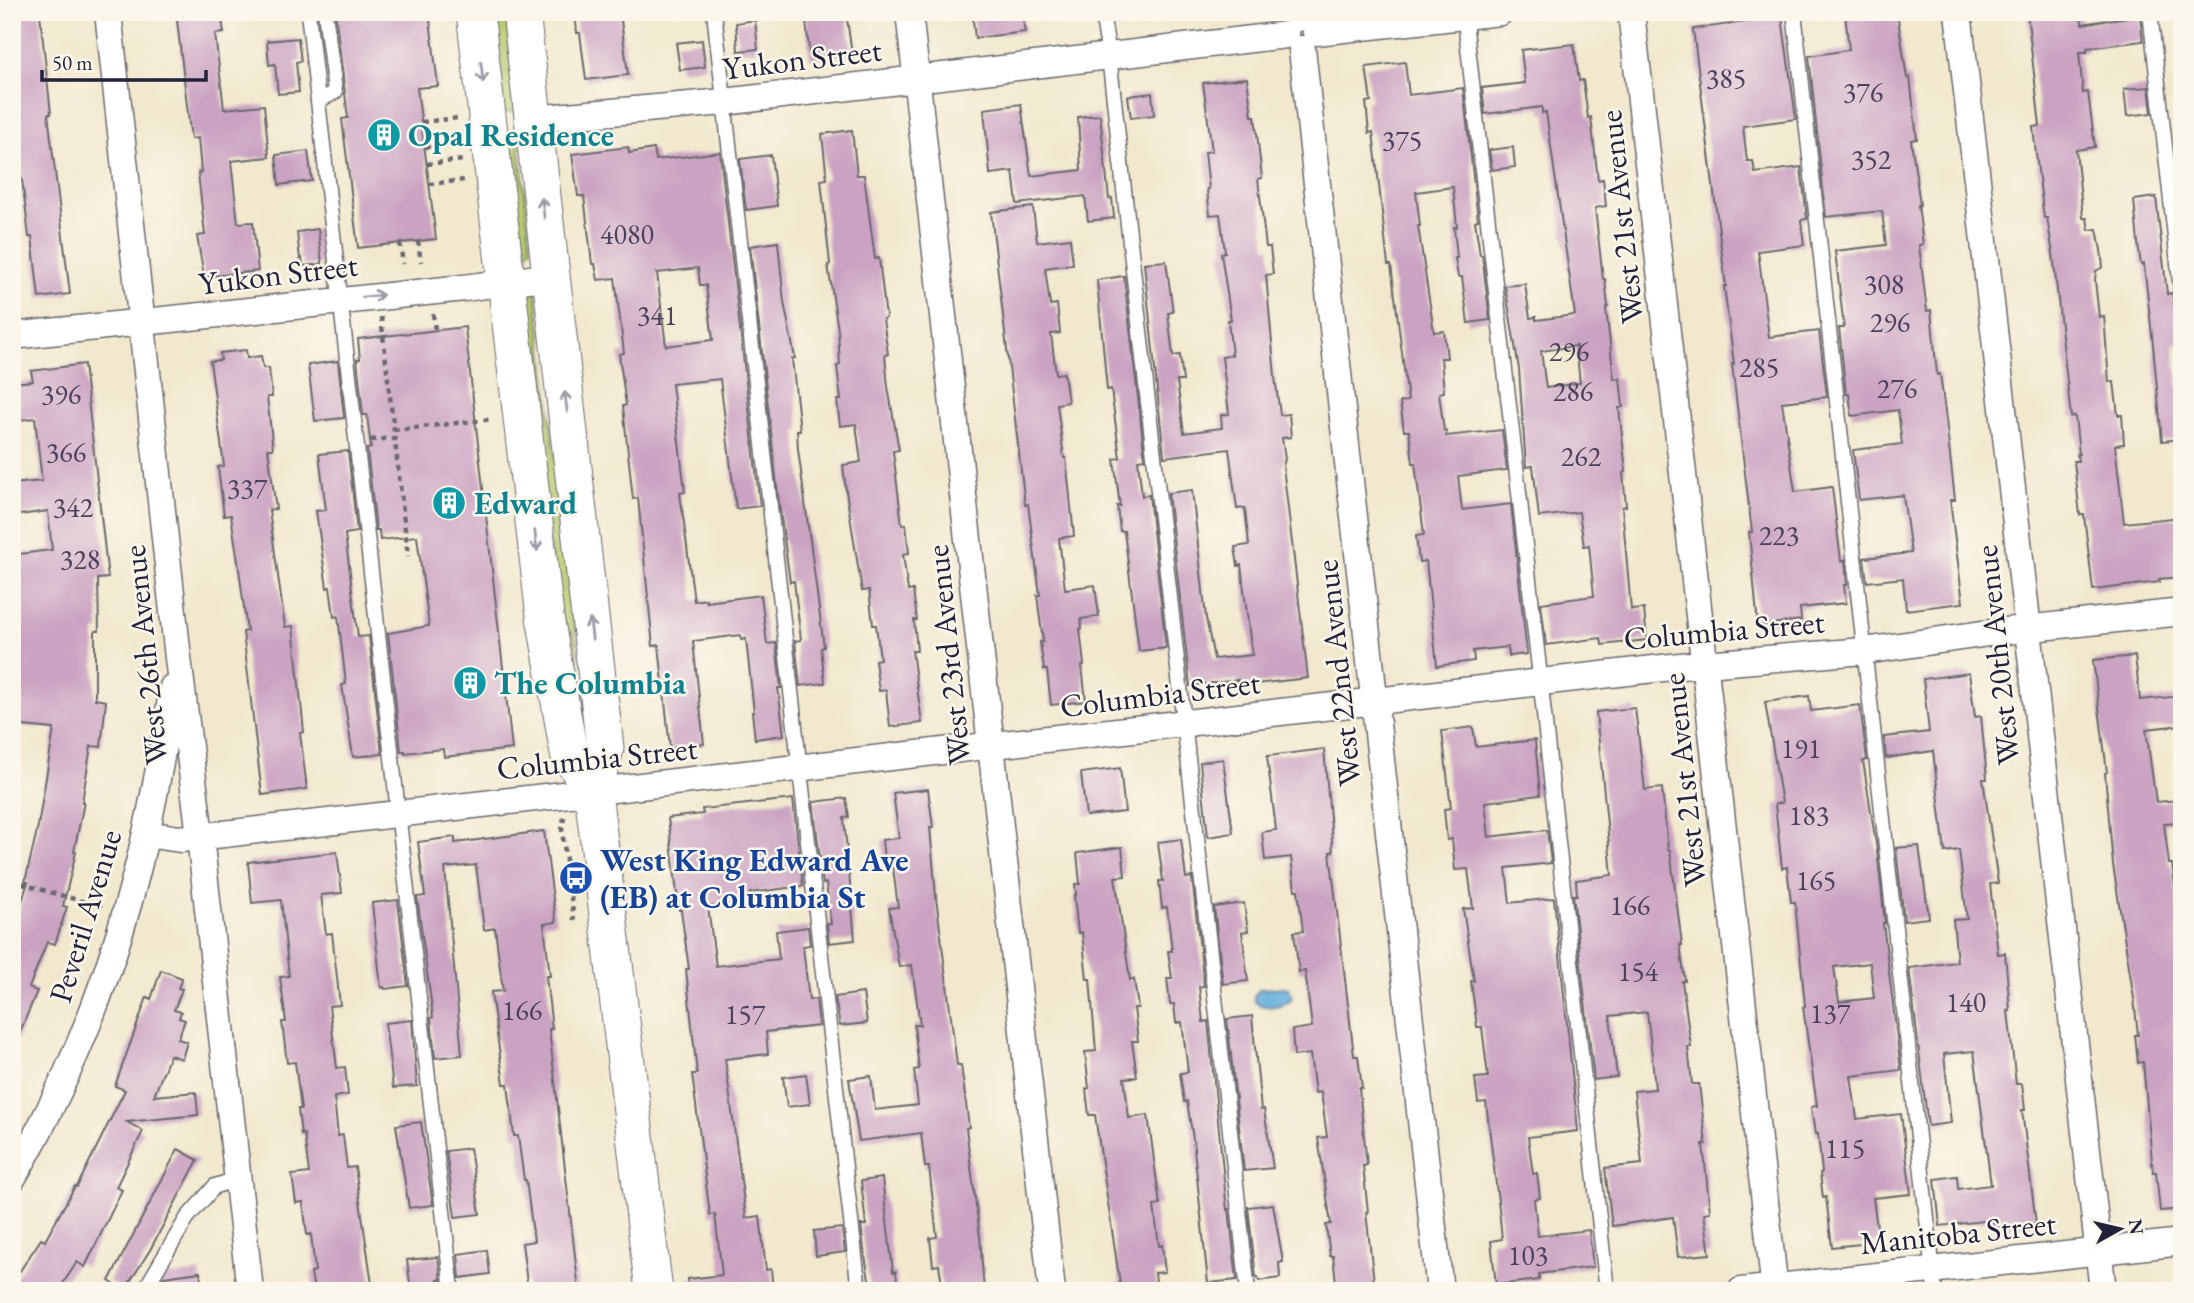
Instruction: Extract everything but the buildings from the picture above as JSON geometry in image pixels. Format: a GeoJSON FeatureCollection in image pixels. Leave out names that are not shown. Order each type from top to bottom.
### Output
{"type":"FeatureCollection","features":[{"type":"Feature","properties":{"kind":"main road"},"geometry":{"type":"LineString","coordinates":[[475,12],[545,617],[569,753],[593,792]]}},
{"type":"Feature","properties":{"kind":"main road"},"geometry":{"type":"LineString","coordinates":[[521,12],[605,748],[593,792],[654,1291]]}},
{"type":"Feature","properties":{"kind":"street","name":"West 26th Avenue"},"geometry":{"type":"LineString","coordinates":[[108,12],[250,1291]]}},
{"type":"Feature","properties":{"kind":"street","name":"West 23rd Avenue"},"geometry":{"type":"LineString","coordinates":[[909,12],[1052,1291]]}},
{"type":"Feature","properties":{"kind":"street","name":"Yukon Street"},"geometry":{"type":"LineString","coordinates":[[533,119],[724,102],[1109,56],[1300,29],[1500,12]]}},
{"type":"Feature","properties":{"kind":"street","name":"West 21st Avenue"},"geometry":{"type":"LineString","coordinates":[[1631,12],[1775,1289]]}},
{"type":"Feature","properties":{"kind":"street","name":"West 20th Avenue"},"geometry":{"type":"LineString","coordinates":[[1958,12],[2103,1291]]}},
{"type":"Feature","properties":{"kind":"street","name":"West 22nd Avenue"},"geometry":{"type":"LineString","coordinates":[[1300,29],[1440,1291]]}},
{"type":"Feature","properties":{"kind":"street","name":"Yukon Street"},"geometry":{"type":"LineString","coordinates":[[12,336],[551,276]]}},
{"type":"Feature","properties":{"kind":"street","name":"Columbia Street"},"geometry":{"type":"LineString","coordinates":[[146,834],[180,839],[1705,664],[1864,651],[2028,628],[2182,612]]}},
{"type":"Feature","properties":{"kind":"street","name":"Peveril Avenue"},"geometry":{"type":"LineString","coordinates":[[12,1179],[36,1137],[74,1058],[125,913],[146,834],[178,658]]}},
{"type":"Feature","properties":{"kind":"street","name":"Manitoba Street"},"geometry":{"type":"LineString","coordinates":[[1741,1291],[1934,1280],[2098,1252],[2182,1242]]}},
{"type":"Feature","properties":{"kind":"lane"},"geometry":{"type":"LineString","coordinates":[[308,12],[452,1291]]}},
{"type":"Feature","properties":{"kind":"lane"},"geometry":{"type":"LineString","coordinates":[[318,101],[335,92],[326,12]]}},
{"type":"Feature","properties":{"kind":"lane"},"geometry":{"type":"LineString","coordinates":[[714,12],[859,1291]]}},
{"type":"Feature","properties":{"kind":"lane"},"geometry":{"type":"LineString","coordinates":[[1102,12],[1248,1291]]}},
{"type":"Feature","properties":{"kind":"lane"},"geometry":{"type":"LineString","coordinates":[[1794,12],[1934,1280]]}},
{"type":"Feature","properties":{"kind":"lane"},"geometry":{"type":"LineString","coordinates":[[2150,12],[2182,299]]}},
{"type":"Feature","properties":{"kind":"lane"},"geometry":{"type":"LineString","coordinates":[[1464,14],[1607,1291]]}},
{"type":"Feature","properties":{"kind":"lane"},"geometry":{"type":"LineString","coordinates":[[144,1291],[187,1218],[215,1186],[238,1179]]}},
{"type":"Feature","properties":{"kind":"path"},"geometry":{"type":"LineString","coordinates":[[422,122],[458,118]]}},
{"type":"Feature","properties":{"kind":"path"},"geometry":{"type":"LineString","coordinates":[[425,147],[461,143]]}},
{"type":"Feature","properties":{"kind":"path"},"geometry":{"type":"LineString","coordinates":[[427,164],[463,160]]}},
{"type":"Feature","properties":{"kind":"path"},"geometry":{"type":"LineString","coordinates":[[429,184],[465,180]]}},
{"type":"Feature","properties":{"kind":"path"},"geometry":{"type":"LineString","coordinates":[[418,241],[421,262]]}},
{"type":"Feature","properties":{"kind":"path"},"geometry":{"type":"LineString","coordinates":[[400,243],[403,264]]}},
{"type":"Feature","properties":{"kind":"path"},"geometry":{"type":"LineString","coordinates":[[433,309],[435,330]]}},
{"type":"Feature","properties":{"kind":"path"},"geometry":{"type":"LineString","coordinates":[[383,328],[408,556]]}},
{"type":"Feature","properties":{"kind":"path"},"geometry":{"type":"LineString","coordinates":[[394,430],[493,419]]}},
{"type":"Feature","properties":{"kind":"path"},"geometry":{"type":"LineString","coordinates":[[372,440],[395,438]]}},
{"type":"Feature","properties":{"kind":"path"},"geometry":{"type":"LineString","coordinates":[[564,814],[562,830],[573,920]]}},
{"type":"Feature","properties":{"kind":"path"},"geometry":{"type":"LineString","coordinates":[[12,881],[102,907]]}},
{"type":"Feature","properties":{"kind":"green space"},"geometry":{"type":"Polygon","coordinates":[[[483,12],[511,12],[517,111],[498,113],[483,12]]]}},
{"type":"Feature","properties":{"kind":"green space"},"geometry":{"type":"Polygon","coordinates":[[[518,133],[531,249],[514,254],[501,136],[518,133]]]}},
{"type":"Feature","properties":{"kind":"green space"},"geometry":{"type":"Polygon","coordinates":[[[536,290],[587,735],[556,609],[523,291],[536,290]]]}},
{"type":"Feature","properties":{"kind":"water"},"geometry":{"type":"Polygon","coordinates":[[[1289,988],[1292,998],[1284,1004],[1263,1006],[1254,1001],[1254,996],[1260,989],[1289,988]]]}},
{"type":"Feature","properties":{"kind":"place","name":"Opal Residence"},"geometry":{"type":"Point","coordinates":[384,135]}},
{"type":"Feature","properties":{"kind":"place","name":"Edward"},"geometry":{"type":"Point","coordinates":[449,503]}},
{"type":"Feature","properties":{"kind":"place","name":"The Columbia"},"geometry":{"type":"Point","coordinates":[470,683]}},
{"type":"Feature","properties":{"kind":"place","name":"West King Edward Ave (EB) at Columbia St"},"geometry":{"type":"Point","coordinates":[576,878]}}]}
